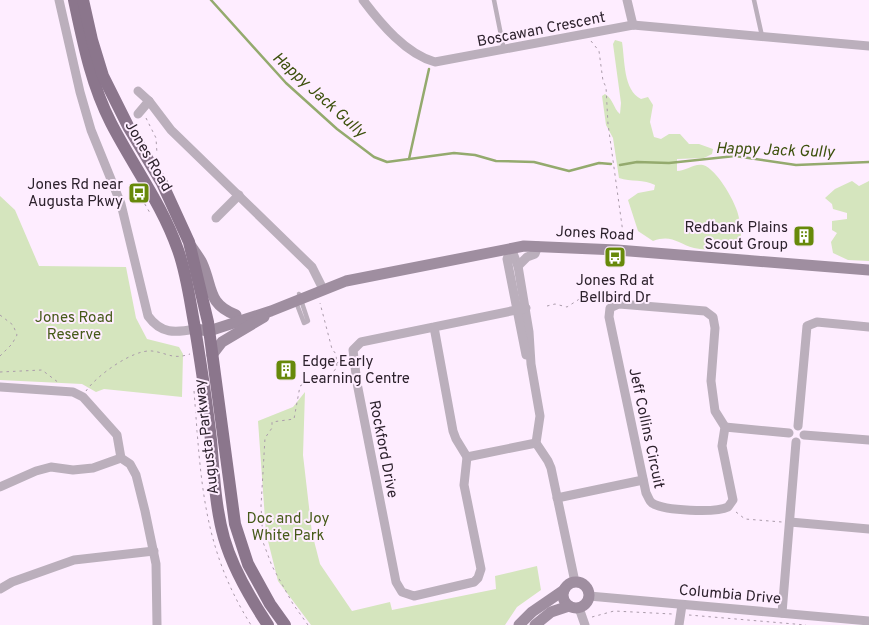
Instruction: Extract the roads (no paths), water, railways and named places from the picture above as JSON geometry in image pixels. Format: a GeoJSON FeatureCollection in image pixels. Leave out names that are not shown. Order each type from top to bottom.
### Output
{"type":"FeatureCollection","features":[{"type":"Feature","properties":{"kind":"main road","name":"Jones Road"},"geometry":{"type":"LineString","coordinates":[[74,0],[83,42],[99,96],[111,123],[162,212],[178,250],[195,329]]}},
{"type":"Feature","properties":{"kind":"main road","name":"Jones Road"},"geometry":{"type":"LineString","coordinates":[[83,0],[103,76],[129,128],[162,183],[189,242],[208,326]]}},
{"type":"Feature","properties":{"kind":"main road","name":"Augusta Parkway"},"geometry":{"type":"LineString","coordinates":[[208,326],[235,524],[248,564],[270,604],[285,625]]}},
{"type":"Feature","properties":{"kind":"main road","name":"Augusta Parkway"},"geometry":{"type":"LineString","coordinates":[[195,329],[218,510],[224,537],[245,588],[268,625]]}},
{"type":"Feature","properties":{"kind":"street"},"geometry":{"type":"LineString","coordinates":[[59,0],[80,92],[91,130],[121,204],[148,316],[157,327],[165,331],[174,332],[195,329]]}},
{"type":"Feature","properties":{"kind":"street","name":"Boscawan Crescent"},"geometry":{"type":"LineString","coordinates":[[363,0],[396,37],[420,58],[435,62],[504,51],[633,25],[869,46]]}},
{"type":"Feature","properties":{"kind":"street"},"geometry":{"type":"LineString","coordinates":[[627,0],[633,25]]}},
{"type":"Feature","properties":{"kind":"street","name":"Jones Road"},"geometry":{"type":"LineString","coordinates":[[138,91],[149,101],[171,130],[312,267],[321,290]]}},
{"type":"Feature","properties":{"kind":"street"},"geometry":{"type":"LineString","coordinates":[[140,112],[149,101]]}},
{"type":"Feature","properties":{"kind":"street"},"geometry":{"type":"LineString","coordinates":[[216,218],[239,195]]}},
{"type":"Feature","properties":{"kind":"street"},"geometry":{"type":"LineString","coordinates":[[189,242],[202,264],[209,288],[222,310],[236,315]]}},
{"type":"Feature","properties":{"kind":"street"},"geometry":{"type":"LineString","coordinates":[[518,266],[527,257],[535,254],[538,246]]}},
{"type":"Feature","properties":{"kind":"street","name":"Jones Road"},"geometry":{"type":"LineString","coordinates":[[208,326],[236,315],[370,275],[511,248],[538,246],[618,250],[869,270]]}},
{"type":"Feature","properties":{"kind":"street"},"geometry":{"type":"LineString","coordinates":[[511,248],[518,266],[527,356],[531,364],[540,416],[536,443],[548,460],[575,582]]}},
{"type":"Feature","properties":{"kind":"street"},"geometry":{"type":"LineString","coordinates":[[511,248],[507,259],[521,309]]}},
{"type":"Feature","properties":{"kind":"street","name":"Jones Road"},"geometry":{"type":"LineString","coordinates":[[195,329],[271,311],[298,298]]}},
{"type":"Feature","properties":{"kind":"street","name":"Jeff Collins Circuit"},"geometry":{"type":"LineString","coordinates":[[615,305],[705,311],[713,317],[715,328],[711,381],[715,411],[724,427],[722,446],[733,500],[728,507],[721,511],[661,507],[651,502],[643,480],[609,317],[610,308],[615,305]]}},
{"type":"Feature","properties":{"kind":"street","name":"Rockford Drive"},"geometry":{"type":"LineString","coordinates":[[467,458],[463,477],[481,569],[478,578],[469,584],[414,596],[402,592],[399,588],[352,350],[361,342],[521,309]]}},
{"type":"Feature","properties":{"kind":"street"},"geometry":{"type":"LineString","coordinates":[[212,355],[222,342],[256,323],[271,311]]}},
{"type":"Feature","properties":{"kind":"street"},"geometry":{"type":"LineString","coordinates":[[798,426],[807,326],[817,322],[869,327]]}},
{"type":"Feature","properties":{"kind":"street"},"geometry":{"type":"LineString","coordinates":[[434,327],[453,431],[467,458],[536,443]]}},
{"type":"Feature","properties":{"kind":"street"},"geometry":{"type":"LineString","coordinates":[[0,388],[73,392],[83,397],[117,435],[121,458],[130,464],[136,475],[154,551],[156,624]]}},
{"type":"Feature","properties":{"kind":"street"},"geometry":{"type":"LineString","coordinates":[[789,433],[791,429],[798,426]]}},
{"type":"Feature","properties":{"kind":"street"},"geometry":{"type":"LineString","coordinates":[[798,426],[802,429],[804,435]]}},
{"type":"Feature","properties":{"kind":"street"},"geometry":{"type":"LineString","coordinates":[[724,427],[789,433]]}},
{"type":"Feature","properties":{"kind":"street"},"geometry":{"type":"LineString","coordinates":[[789,433],[790,438],[796,442]]}},
{"type":"Feature","properties":{"kind":"street"},"geometry":{"type":"LineString","coordinates":[[804,435],[869,440]]}},
{"type":"Feature","properties":{"kind":"street"},"geometry":{"type":"LineString","coordinates":[[796,442],[801,440],[804,435]]}},
{"type":"Feature","properties":{"kind":"street"},"geometry":{"type":"LineString","coordinates":[[782,613],[796,442]]}},
{"type":"Feature","properties":{"kind":"street"},"geometry":{"type":"LineString","coordinates":[[0,487],[36,471],[51,467],[73,470],[93,468],[121,458]]}},
{"type":"Feature","properties":{"kind":"street"},"geometry":{"type":"LineString","coordinates":[[557,498],[643,480]]}},
{"type":"Feature","properties":{"kind":"street"},"geometry":{"type":"LineString","coordinates":[[790,522],[869,529]]}},
{"type":"Feature","properties":{"kind":"street"},"geometry":{"type":"LineString","coordinates":[[0,589],[12,582],[74,560],[154,551]]}},
{"type":"Feature","properties":{"kind":"street"},"geometry":{"type":"LineString","coordinates":[[519,625],[532,612],[564,590],[568,585],[575,582],[586,587],[589,596],[586,604],[551,612],[534,625]]}},
{"type":"Feature","properties":{"kind":"street"},"geometry":{"type":"LineString","coordinates":[[564,590],[563,598],[574,607],[585,625]]}},
{"type":"Feature","properties":{"kind":"street","name":"Columbia Drive"},"geometry":{"type":"LineString","coordinates":[[589,596],[782,613],[851,622],[869,621]]}},
{"type":"Feature","properties":{"kind":"street"},"geometry":{"type":"LineString","coordinates":[[679,625],[682,605]]}},
{"type":"Feature","properties":{"kind":"lane"},"geometry":{"type":"LineString","coordinates":[[494,0],[504,51]]}},
{"type":"Feature","properties":{"kind":"lane"},"geometry":{"type":"LineString","coordinates":[[754,0],[762,36]]}},
{"type":"Feature","properties":{"kind":"lane"},"geometry":{"type":"LineString","coordinates":[[298,298],[306,322]]}},
{"type":"Feature","properties":{"kind":"waterway","name":"Happy Jack Gully"},"geometry":{"type":"LineString","coordinates":[[211,0],[286,83],[337,129],[374,157],[387,162],[454,153],[475,155],[496,161],[534,162],[569,171],[599,163],[611,164]]}},
{"type":"Feature","properties":{"kind":"waterway"},"geometry":{"type":"LineString","coordinates":[[409,159],[429,69]]}},
{"type":"Feature","properties":{"kind":"waterway","name":"Happy Jack Gully"},"geometry":{"type":"LineString","coordinates":[[620,165],[637,162],[669,163],[735,156],[796,165],[869,162]]}},
{"type":"Feature","properties":{"kind":"place","name":"Jones Rd near Augusta Pkwy"},"geometry":{"type":"Point","coordinates":[139,193]}},
{"type":"Feature","properties":{"kind":"place","name":"Redbank Plains Scout Group"},"geometry":{"type":"Point","coordinates":[804,236]}},
{"type":"Feature","properties":{"kind":"place","name":"Jones Rd at Bellbird Dr"},"geometry":{"type":"Point","coordinates":[615,257]}},
{"type":"Feature","properties":{"kind":"place","name":"Edge Early Learning Centre"},"geometry":{"type":"Point","coordinates":[286,370]}},
{"type":"Feature","properties":{"kind":"park label","name":"Jones Road Reserve"},"geometry":{"type":"Point","coordinates":[74,326]}},
{"type":"Feature","properties":{"kind":"park label","name":"Doc and Joy White Park"},"geometry":{"type":"Point","coordinates":[288,526]}}]}
